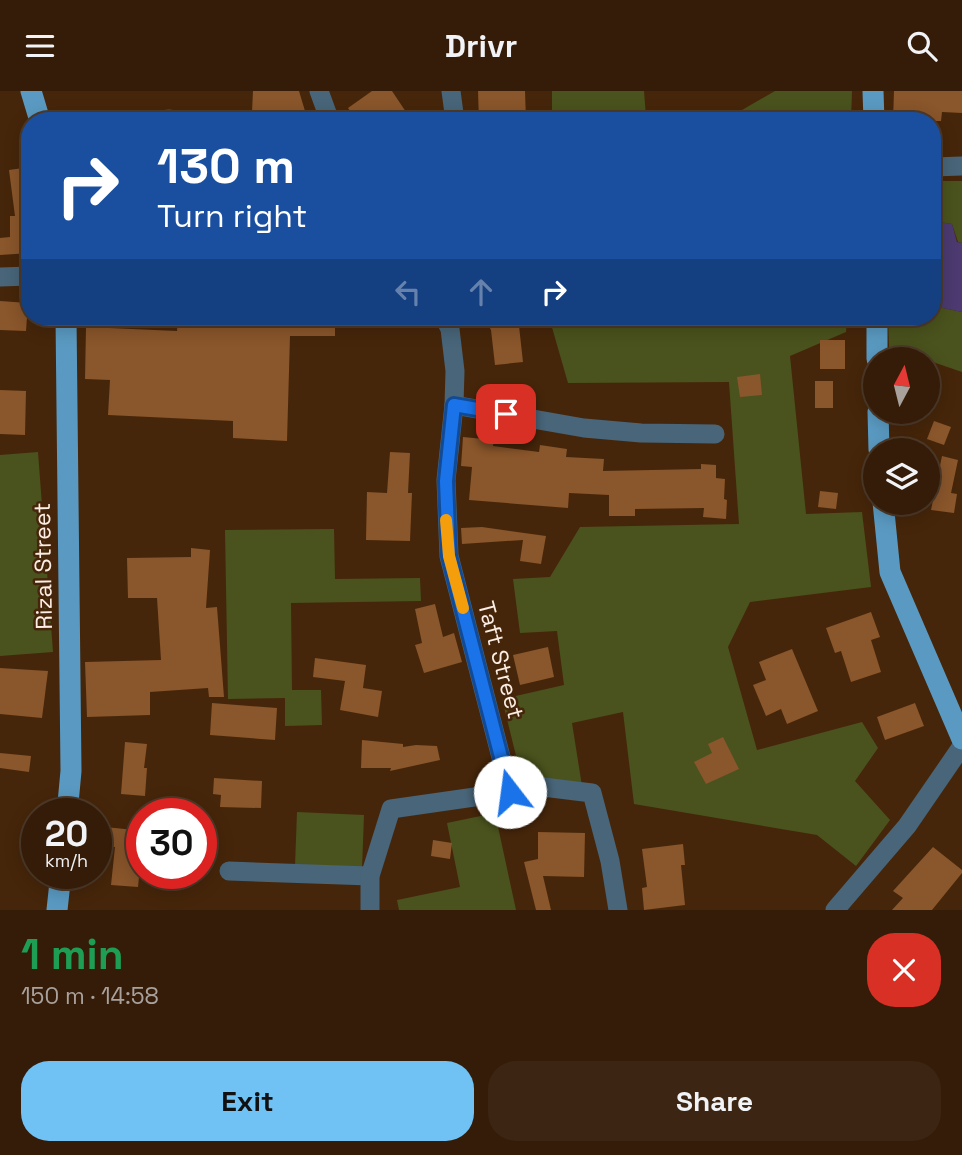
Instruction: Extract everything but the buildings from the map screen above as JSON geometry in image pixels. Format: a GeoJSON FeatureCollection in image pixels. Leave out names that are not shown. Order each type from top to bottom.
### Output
{"type":"FeatureCollection","features":[{"type":"Feature","properties":{"kind":"main road"},"geometry":{"type":"LineString","coordinates":[[31,91],[37,112]]}},
{"type":"Feature","properties":{"kind":"main road"},"geometry":{"type":"LineString","coordinates":[[873,91],[874,112]]}},
{"type":"Feature","properties":{"kind":"main road","name":"Rizal Street"},"geometry":{"type":"LineString","coordinates":[[66,326],[71,757],[68,798]]}},
{"type":"Feature","properties":{"kind":"main road"},"geometry":{"type":"LineString","coordinates":[[877,326],[877,347]]}},
{"type":"Feature","properties":{"kind":"main road"},"geometry":{"type":"LineString","coordinates":[[884,515],[890,572],[962,739]]}},
{"type":"Feature","properties":{"kind":"main road"},"geometry":{"type":"LineString","coordinates":[[57,910],[59,889]]}},
{"type":"Feature","properties":{"kind":"street"},"geometry":{"type":"LineString","coordinates":[[319,91],[327,112]]}},
{"type":"Feature","properties":{"kind":"street"},"geometry":{"type":"LineString","coordinates":[[452,91],[454,112]]}},
{"type":"Feature","properties":{"kind":"street"},"geometry":{"type":"LineString","coordinates":[[941,167],[962,166]]}},
{"type":"Feature","properties":{"kind":"street"},"geometry":{"type":"LineString","coordinates":[[0,277],[21,276]]}},
{"type":"Feature","properties":{"kind":"street","name":"Taft Street"},"geometry":{"type":"LineString","coordinates":[[448,326],[455,370],[446,481],[449,556],[510,792]]}},
{"type":"Feature","properties":{"kind":"street"},"geometry":{"type":"LineString","coordinates":[[454,405],[584,428],[641,433],[715,434]]}},
{"type":"Feature","properties":{"kind":"street"},"geometry":{"type":"LineString","coordinates":[[835,910],[907,825],[962,746]]}},
{"type":"Feature","properties":{"kind":"street"},"geometry":{"type":"LineString","coordinates":[[370,910],[370,876],[391,809],[543,787],[592,793],[610,861],[618,910]]}},
{"type":"Feature","properties":{"kind":"street"},"geometry":{"type":"LineString","coordinates":[[229,871],[370,876]]}},
{"type":"Feature","properties":{"kind":"green space"},"geometry":{"type":"Polygon","coordinates":[[[552,91],[644,91],[646,112],[552,112],[552,91]]]}},
{"type":"Feature","properties":{"kind":"green space"},"geometry":{"type":"Polygon","coordinates":[[[775,91],[852,91],[851,112],[739,112],[775,91]]]}},
{"type":"Feature","properties":{"kind":"green space"},"geometry":{"type":"Polygon","coordinates":[[[941,181],[962,181],[962,243],[958,242],[952,224],[941,222],[941,181]]]}},
{"type":"Feature","properties":{"kind":"green space"},"geometry":{"type":"Polygon","coordinates":[[[941,308],[962,312],[962,372],[940,364],[940,347],[889,347],[888,326],[941,326],[941,308]]]}},
{"type":"Feature","properties":{"kind":"green space"},"geometry":{"type":"Polygon","coordinates":[[[552,326],[846,326],[846,332],[790,356],[806,514],[862,512],[871,587],[750,602],[728,647],[757,750],[862,722],[878,748],[855,781],[890,820],[856,866],[817,835],[634,804],[623,712],[572,723],[582,786],[523,784],[502,699],[564,685],[557,631],[520,633],[513,579],[550,577],[580,527],[739,524],[729,382],[568,383],[552,326]]]}},
{"type":"Feature","properties":{"kind":"green space"},"geometry":{"type":"Polygon","coordinates":[[[38,452],[53,652],[0,656],[0,455],[38,452]]]}},
{"type":"Feature","properties":{"kind":"green space"},"geometry":{"type":"Polygon","coordinates":[[[334,529],[335,579],[420,578],[421,601],[291,603],[292,690],[321,690],[322,725],[285,726],[285,698],[228,699],[225,530],[334,529]]]}},
{"type":"Feature","properties":{"kind":"green space"},"geometry":{"type":"Polygon","coordinates":[[[297,812],[364,815],[362,869],[295,866],[297,812]]]}},
{"type":"Feature","properties":{"kind":"green space"},"geometry":{"type":"Polygon","coordinates":[[[495,813],[516,910],[399,910],[397,900],[460,887],[447,823],[495,813]]]}},
{"type":"Feature","properties":{"kind":"shaded area"},"geometry":{"type":"Polygon","coordinates":[[[169,109],[182,112],[154,112],[169,109]]]}},
{"type":"Feature","properties":{"kind":"shaded area"},"geometry":{"type":"Polygon","coordinates":[[[941,222],[952,224],[957,242],[962,243],[962,312],[941,308],[941,222]]]}},
{"type":"Feature","properties":{"kind":"slow traffic"},"geometry":{"type":"LineString","coordinates":[[446,520],[449,556],[463,608]]}},
{"type":"Feature","properties":{"kind":"route"},"geometry":{"type":"LineString","coordinates":[[506,414],[454,405],[446,481],[446,512],[449,556],[510,792]]}}]}
